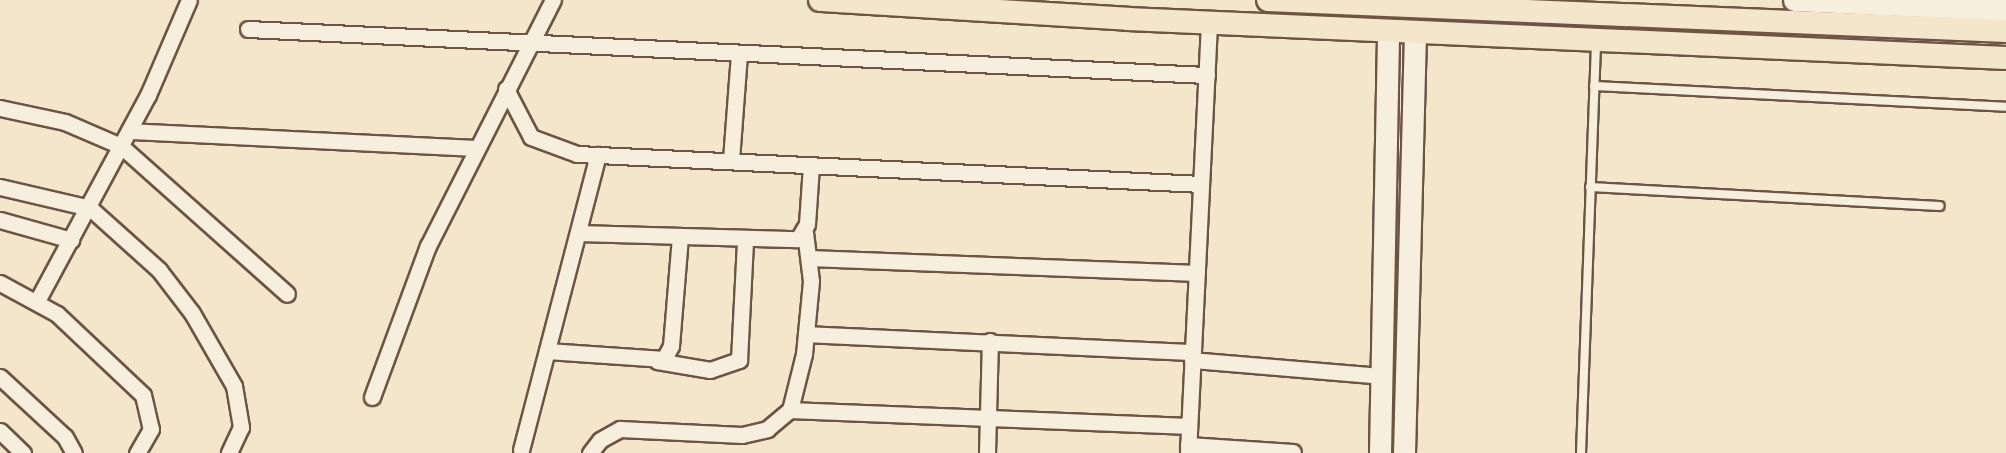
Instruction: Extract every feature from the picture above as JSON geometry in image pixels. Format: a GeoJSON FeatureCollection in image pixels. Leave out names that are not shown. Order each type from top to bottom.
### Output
{"type":"FeatureCollection","features":[{"type":"Feature","properties":{"kind":"main road"},"geometry":{"type":"LineString","coordinates":[[820,0],[1209,23],[2006,57]]}},
{"type":"Feature","properties":{"kind":"main road"},"geometry":{"type":"LineString","coordinates":[[1268,0],[1784,11],[2006,31]]}},
{"type":"Feature","properties":{"kind":"main road"},"geometry":{"type":"LineString","coordinates":[[1399,4],[1402,31]]}},
{"type":"Feature","properties":{"kind":"street"},"geometry":{"type":"LineString","coordinates":[[37,301],[122,146],[189,0]]}},
{"type":"Feature","properties":{"kind":"street"},"geometry":{"type":"LineString","coordinates":[[372,397],[428,246],[474,148],[553,0]]}},
{"type":"Feature","properties":{"kind":"street"},"geometry":{"type":"LineString","coordinates":[[1794,0],[2006,10]]}},
{"type":"Feature","properties":{"kind":"street"},"geometry":{"type":"LineString","coordinates":[[1209,23],[1188,449],[1293,452]]}},
{"type":"Feature","properties":{"kind":"street"},"geometry":{"type":"LineString","coordinates":[[248,29],[1207,75]]}},
{"type":"Feature","properties":{"kind":"street"},"geometry":{"type":"LineString","coordinates":[[1380,453],[1382,376],[1402,31]]}},
{"type":"Feature","properties":{"kind":"street"},"geometry":{"type":"LineString","coordinates":[[1402,31],[1404,453]]}},
{"type":"Feature","properties":{"kind":"street"},"geometry":{"type":"LineString","coordinates":[[731,160],[740,53]]}},
{"type":"Feature","properties":{"kind":"street"},"geometry":{"type":"LineString","coordinates":[[506,89],[531,137],[547,147],[598,155],[1201,184]]}},
{"type":"Feature","properties":{"kind":"street"},"geometry":{"type":"LineString","coordinates":[[0,108],[65,122],[122,146],[287,294]]}},
{"type":"Feature","properties":{"kind":"street"},"geometry":{"type":"LineString","coordinates":[[129,131],[474,148]]}},
{"type":"Feature","properties":{"kind":"street"},"geometry":{"type":"LineString","coordinates":[[521,450],[598,155]]}},
{"type":"Feature","properties":{"kind":"street"},"geometry":{"type":"LineString","coordinates":[[590,453],[600,440],[620,429],[742,435],[767,429],[790,410],[806,334],[810,258],[805,232],[811,166]]}},
{"type":"Feature","properties":{"kind":"street"},"geometry":{"type":"LineString","coordinates":[[0,187],[90,207],[159,270],[222,361],[240,415],[229,453]]}},
{"type":"Feature","properties":{"kind":"street"},"geometry":{"type":"LineString","coordinates":[[0,220],[71,240]]}},
{"type":"Feature","properties":{"kind":"street"},"geometry":{"type":"LineString","coordinates":[[578,233],[789,241],[805,232]]}},
{"type":"Feature","properties":{"kind":"street"},"geometry":{"type":"LineString","coordinates":[[657,361],[671,346],[680,237]]}},
{"type":"Feature","properties":{"kind":"street"},"geometry":{"type":"LineString","coordinates":[[547,351],[657,361],[710,370],[740,360],[745,240]]}},
{"type":"Feature","properties":{"kind":"street"},"geometry":{"type":"LineString","coordinates":[[810,258],[1197,273]]}},
{"type":"Feature","properties":{"kind":"street"},"geometry":{"type":"LineString","coordinates":[[0,283],[37,301],[143,395],[151,429],[138,453]]}},
{"type":"Feature","properties":{"kind":"street"},"geometry":{"type":"LineString","coordinates":[[806,334],[990,341],[1193,356],[1382,376]]}},
{"type":"Feature","properties":{"kind":"street"},"geometry":{"type":"LineString","coordinates":[[987,453],[990,341]]}},
{"type":"Feature","properties":{"kind":"street"},"geometry":{"type":"LineString","coordinates":[[0,377],[65,437],[74,453]]}},
{"type":"Feature","properties":{"kind":"street"},"geometry":{"type":"LineString","coordinates":[[790,410],[988,416],[1189,426]]}},
{"type":"Feature","properties":{"kind":"street"},"geometry":{"type":"LineString","coordinates":[[2,435],[23,453]]}},
{"type":"Feature","properties":{"kind":"lane"},"geometry":{"type":"LineString","coordinates":[[1581,453],[1596,40]]}},
{"type":"Feature","properties":{"kind":"lane"},"geometry":{"type":"LineString","coordinates":[[1594,86],[2006,107]]}},
{"type":"Feature","properties":{"kind":"lane"},"geometry":{"type":"LineString","coordinates":[[1590,187],[1939,206]]}}]}
